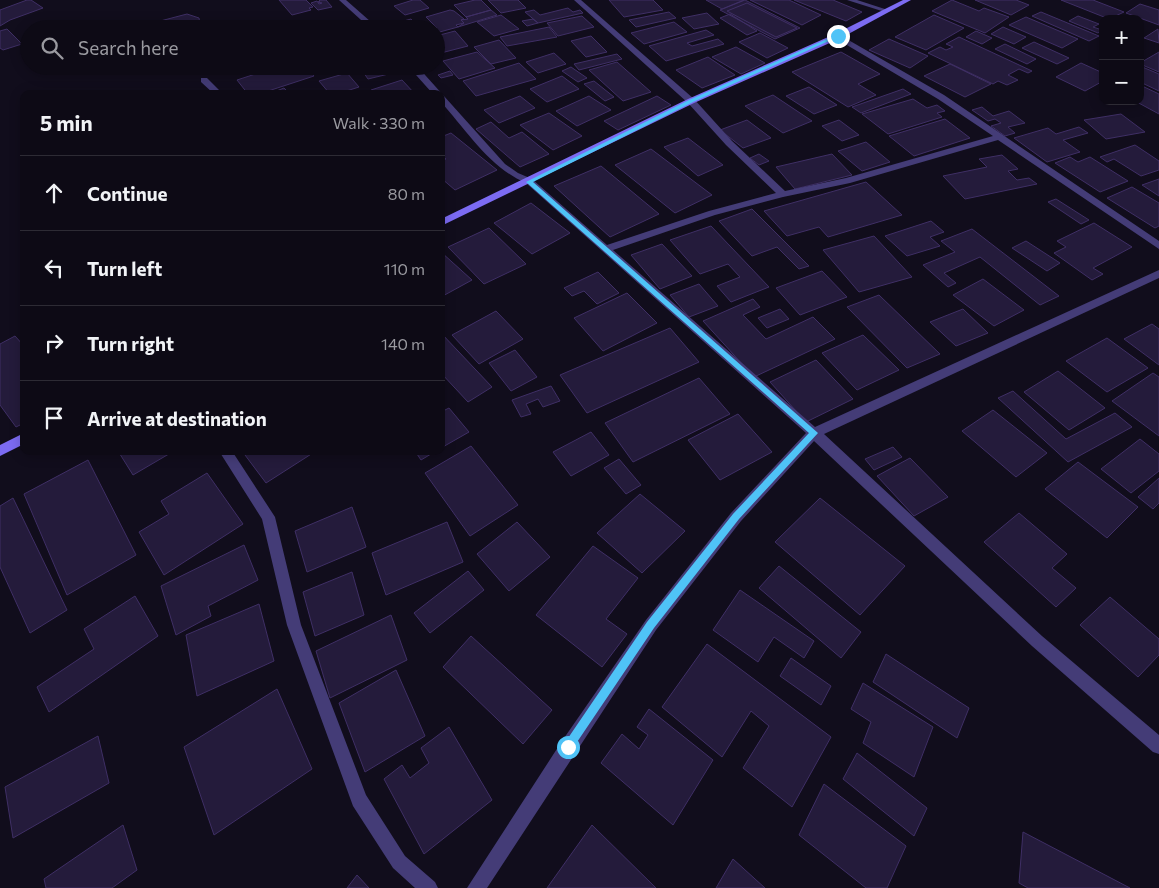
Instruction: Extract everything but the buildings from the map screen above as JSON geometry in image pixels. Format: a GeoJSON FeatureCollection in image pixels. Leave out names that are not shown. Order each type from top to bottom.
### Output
{"type":"FeatureCollection","features":[{"type":"Feature","properties":{"kind":"main road"},"geometry":{"type":"LineString","coordinates":[[445,221],[529,182],[691,101],[838,36],[908,0]]}},
{"type":"Feature","properties":{"kind":"main road"},"geometry":{"type":"LineString","coordinates":[[0,451],[20,440]]}},
{"type":"Feature","properties":{"kind":"street"},"geometry":{"type":"LineString","coordinates":[[342,0],[365,20]]}},
{"type":"Feature","properties":{"kind":"street"},"geometry":{"type":"LineString","coordinates":[[577,0],[691,101],[729,143],[783,194]]}},
{"type":"Feature","properties":{"kind":"street"},"geometry":{"type":"LineString","coordinates":[[850,0],[887,11]]}},
{"type":"Feature","properties":{"kind":"street"},"geometry":{"type":"LineString","coordinates":[[838,36],[941,97],[1159,246]]}},
{"type":"Feature","properties":{"kind":"street"},"geometry":{"type":"LineString","coordinates":[[420,75],[434,90]]}},
{"type":"Feature","properties":{"kind":"street"},"geometry":{"type":"LineString","coordinates":[[204,80],[215,90]]}},
{"type":"Feature","properties":{"kind":"street"},"geometry":{"type":"LineString","coordinates":[[445,102],[502,166],[529,182],[605,248],[814,433],[1036,641],[1159,746]]}},
{"type":"Feature","properties":{"kind":"street"},"geometry":{"type":"LineString","coordinates":[[605,248],[712,213],[783,194],[847,181],[1000,137]]}},
{"type":"Feature","properties":{"kind":"street"},"geometry":{"type":"LineString","coordinates":[[476,888],[568,747],[651,625],[736,517],[814,433],[1159,274]]}},
{"type":"Feature","properties":{"kind":"street"},"geometry":{"type":"LineString","coordinates":[[228,455],[268,517],[294,625],[358,800],[398,862],[429,888]]}},
{"type":"Feature","properties":{"kind":"route"},"geometry":{"type":"LineString","coordinates":[[568,747],[651,625],[736,517],[814,433],[529,182],[691,101],[838,36]]}}]}
